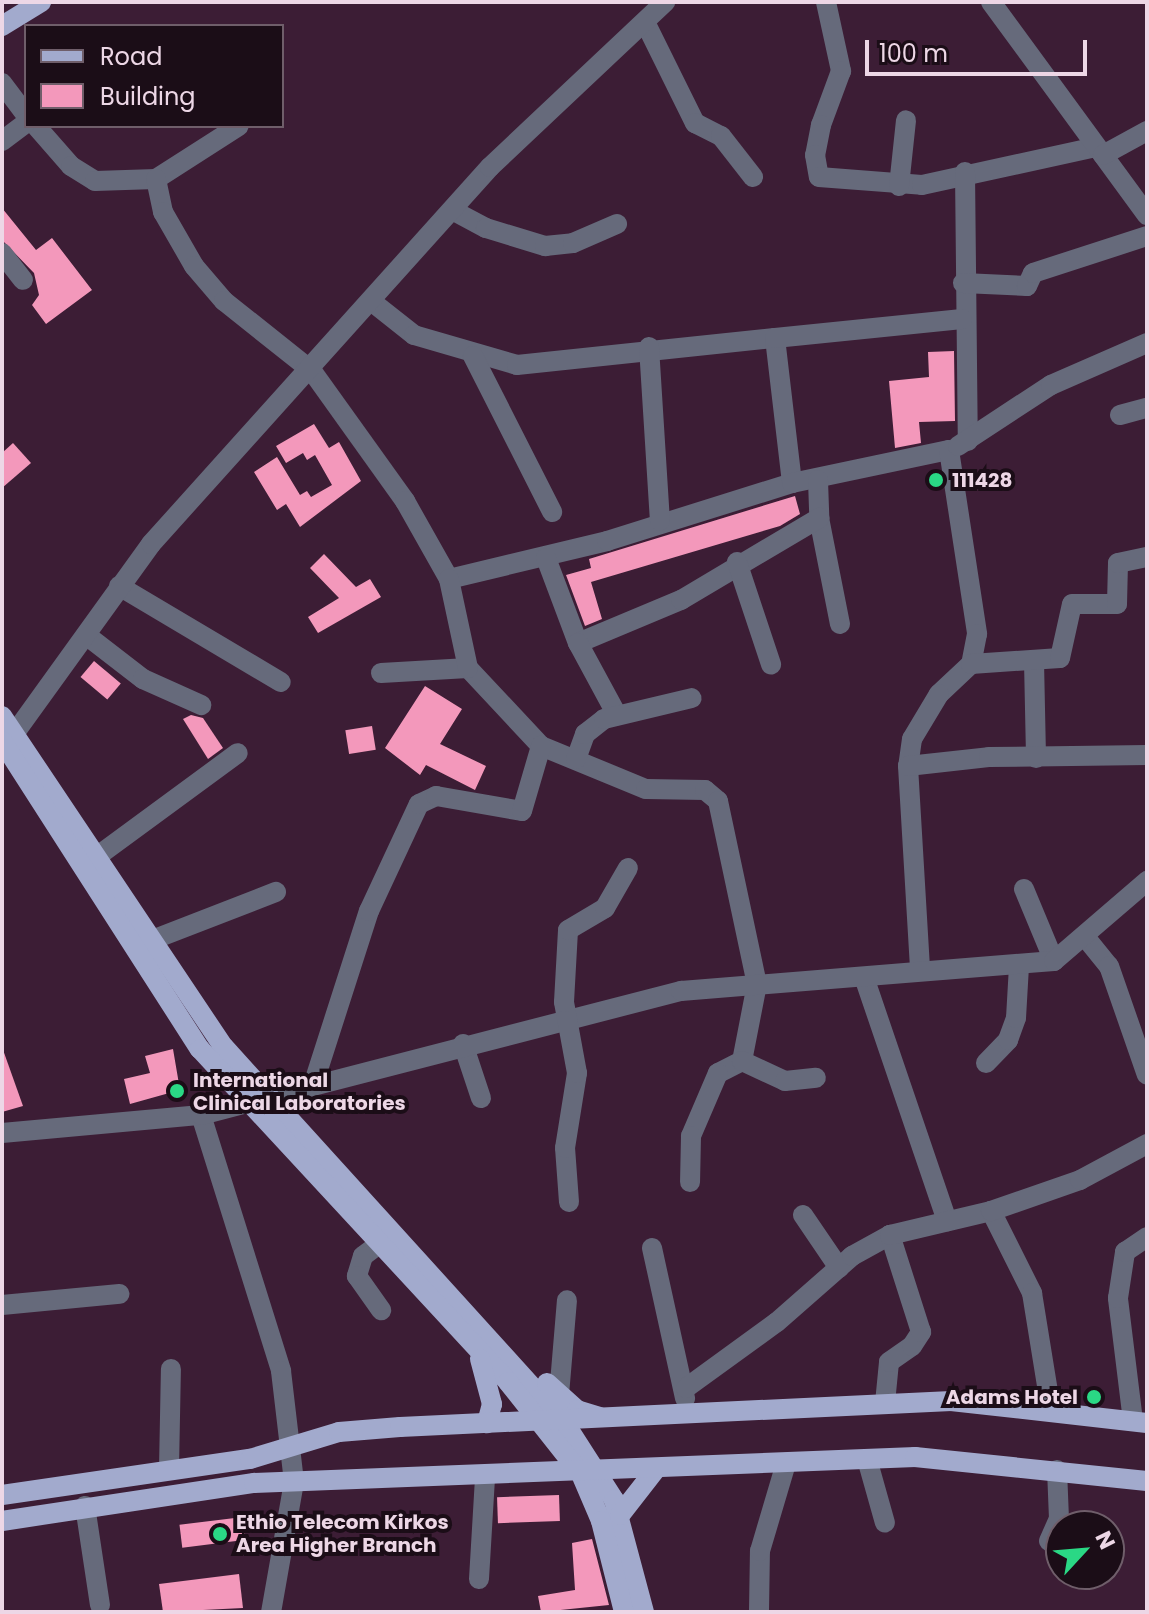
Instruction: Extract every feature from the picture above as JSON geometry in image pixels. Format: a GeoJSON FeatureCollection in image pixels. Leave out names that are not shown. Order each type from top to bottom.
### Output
{"type":"FeatureCollection","features":[{"type":"Feature","properties":{"kind":"main road"},"geometry":{"type":"LineString","coordinates":[[2,26],[41,2]]}},
{"type":"Feature","properties":{"kind":"main road"},"geometry":{"type":"LineString","coordinates":[[5,737],[99,855],[152,940],[267,1098],[485,1345],[542,1421],[591,1474],[620,1515],[644,1612]]}},
{"type":"Feature","properties":{"kind":"main road"},"geometry":{"type":"LineString","coordinates":[[5,737],[135,952],[244,1103],[379,1244],[564,1422],[591,1474],[596,1506],[624,1612]]}},
{"type":"Feature","properties":{"kind":"main road"},"geometry":{"type":"LineString","coordinates":[[485,1345],[517,1351],[559,1395],[607,1420]]}},
{"type":"Feature","properties":{"kind":"main road"},"geometry":{"type":"LineString","coordinates":[[485,1345],[492,1404],[487,1423]]}},
{"type":"Feature","properties":{"kind":"main road"},"geometry":{"type":"LineString","coordinates":[[2,1495],[289,1452],[339,1432],[885,1403],[1051,1410],[1140,1422]]}},
{"type":"Feature","properties":{"kind":"main road"},"geometry":{"type":"LineString","coordinates":[[2,1521],[85,1506],[294,1482],[591,1474],[867,1459],[961,1457],[1147,1481]]}},
{"type":"Feature","properties":{"kind":"main road"},"geometry":{"type":"LineString","coordinates":[[620,1515],[655,1470]]}},
{"type":"Feature","properties":{"kind":"main road"},"geometry":{"type":"LineString","coordinates":[[540,1475],[578,1490],[596,1506]]}},
{"type":"Feature","properties":{"kind":"street"},"geometry":{"type":"LineString","coordinates":[[826,2],[841,71],[821,125],[815,170],[827,180],[899,186],[965,172],[1100,151],[1147,131]]}},
{"type":"Feature","properties":{"kind":"street"},"geometry":{"type":"LineString","coordinates":[[991,2],[1147,215]]}},
{"type":"Feature","properties":{"kind":"street"},"geometry":{"type":"LineString","coordinates":[[5,737],[86,635],[119,586],[452,210],[661,3]]}},
{"type":"Feature","properties":{"kind":"street"},"geometry":{"type":"LineString","coordinates":[[645,22],[695,123],[721,136],[753,177]]}},
{"type":"Feature","properties":{"kind":"street"},"geometry":{"type":"LineString","coordinates":[[2,83],[24,112]]}},
{"type":"Feature","properties":{"kind":"street"},"geometry":{"type":"LineString","coordinates":[[899,186],[906,120]]}},
{"type":"Feature","properties":{"kind":"street"},"geometry":{"type":"LineString","coordinates":[[2,141],[24,124]]}},
{"type":"Feature","properties":{"kind":"street"},"geometry":{"type":"LineString","coordinates":[[38,128],[71,166],[95,181],[156,179],[236,128]]}},
{"type":"Feature","properties":{"kind":"street"},"geometry":{"type":"LineString","coordinates":[[920,969],[908,766],[925,713],[971,664],[977,634],[959,446],[965,172]]}},
{"type":"Feature","properties":{"kind":"street"},"geometry":{"type":"LineString","coordinates":[[156,179],[163,212],[194,266],[224,301],[312,371],[405,501],[449,579],[468,668],[541,746],[646,789],[713,793],[757,984],[742,1061]]}},
{"type":"Feature","properties":{"kind":"street"},"geometry":{"type":"LineString","coordinates":[[452,210],[486,228],[545,246],[573,243],[617,224]]}},
{"type":"Feature","properties":{"kind":"street"},"geometry":{"type":"LineString","coordinates":[[963,283],[1027,286],[1033,273],[1147,236]]}},
{"type":"Feature","properties":{"kind":"street"},"geometry":{"type":"LineString","coordinates":[[2,253],[23,280]]}},
{"type":"Feature","properties":{"kind":"street"},"geometry":{"type":"LineString","coordinates":[[371,301],[414,335],[473,356],[535,365],[649,347],[962,319]]}},
{"type":"Feature","properties":{"kind":"street"},"geometry":{"type":"LineString","coordinates":[[775,338],[792,483]]}},
{"type":"Feature","properties":{"kind":"street"},"geometry":{"type":"LineString","coordinates":[[449,579],[546,558],[792,483],[818,480],[959,446],[1051,385],[1147,343]]}},
{"type":"Feature","properties":{"kind":"street"},"geometry":{"type":"LineString","coordinates":[[649,347],[660,521]]}},
{"type":"Feature","properties":{"kind":"street"},"geometry":{"type":"LineString","coordinates":[[473,356],[552,512]]}},
{"type":"Feature","properties":{"kind":"street"},"geometry":{"type":"LineString","coordinates":[[1120,415],[1147,408]]}},
{"type":"Feature","properties":{"kind":"street"},"geometry":{"type":"LineString","coordinates":[[818,480],[819,518],[840,624]]}},
{"type":"Feature","properties":{"kind":"street"},"geometry":{"type":"LineString","coordinates":[[578,643],[681,600],[737,562],[819,518]]}},
{"type":"Feature","properties":{"kind":"street"},"geometry":{"type":"LineString","coordinates":[[971,664],[1034,661],[1064,653],[1072,604],[1117,604],[1122,557],[1147,557]]}},
{"type":"Feature","properties":{"kind":"street"},"geometry":{"type":"LineString","coordinates":[[546,558],[578,643],[617,715]]}},
{"type":"Feature","properties":{"kind":"street"},"geometry":{"type":"LineString","coordinates":[[737,562],[771,664]]}},
{"type":"Feature","properties":{"kind":"street"},"geometry":{"type":"LineString","coordinates":[[119,586],[281,682]]}},
{"type":"Feature","properties":{"kind":"street"},"geometry":{"type":"LineString","coordinates":[[86,635],[143,679],[201,705]]}},
{"type":"Feature","properties":{"kind":"street"},"geometry":{"type":"LineString","coordinates":[[1034,661],[1036,758]]}},
{"type":"Feature","properties":{"kind":"street"},"geometry":{"type":"LineString","coordinates":[[381,673],[468,668]]}},
{"type":"Feature","properties":{"kind":"street"},"geometry":{"type":"LineString","coordinates":[[576,759],[585,734],[617,715],[692,698]]}},
{"type":"Feature","properties":{"kind":"street"},"geometry":{"type":"LineString","coordinates":[[314,1082],[369,911],[419,804],[436,796],[522,811],[541,746]]}},
{"type":"Feature","properties":{"kind":"street"},"geometry":{"type":"LineString","coordinates":[[99,855],[238,753]]}},
{"type":"Feature","properties":{"kind":"street"},"geometry":{"type":"LineString","coordinates":[[908,766],[1147,755]]}},
{"type":"Feature","properties":{"kind":"street"},"geometry":{"type":"LineString","coordinates":[[569,1202],[565,1148],[577,1073],[563,983],[568,930],[605,908],[628,868]]}},
{"type":"Feature","properties":{"kind":"street"},"geometry":{"type":"LineString","coordinates":[[2,1133],[201,1115],[314,1082],[570,1016],[681,991],[864,977],[920,969],[1019,966],[1054,961],[1086,938],[1147,881]]}},
{"type":"Feature","properties":{"kind":"street"},"geometry":{"type":"LineString","coordinates":[[1024,889],[1054,961]]}},
{"type":"Feature","properties":{"kind":"street"},"geometry":{"type":"LineString","coordinates":[[152,940],[276,892]]}},
{"type":"Feature","properties":{"kind":"street"},"geometry":{"type":"LineString","coordinates":[[1086,938],[1109,966],[1147,1075]]}},
{"type":"Feature","properties":{"kind":"street"},"geometry":{"type":"LineString","coordinates":[[986,1063],[1008,1040],[1016,1018],[1019,966]]}},
{"type":"Feature","properties":{"kind":"street"},"geometry":{"type":"LineString","coordinates":[[864,977],[947,1221]]}},
{"type":"Feature","properties":{"kind":"street"},"geometry":{"type":"LineString","coordinates":[[463,1044],[481,1098]]}},
{"type":"Feature","properties":{"kind":"street"},"geometry":{"type":"LineString","coordinates":[[690,1182],[691,1136],[711,1086],[727,1064],[742,1061],[785,1081],[816,1078]]}},
{"type":"Feature","properties":{"kind":"street"},"geometry":{"type":"LineString","coordinates":[[201,1115],[281,1371],[294,1482],[271,1612]]}},
{"type":"Feature","properties":{"kind":"street"},"geometry":{"type":"LineString","coordinates":[[686,1388],[839,1268],[890,1235],[991,1211],[1080,1180],[1147,1144]]}},
{"type":"Feature","properties":{"kind":"street"},"geometry":{"type":"LineString","coordinates":[[991,1211],[1038,1315],[1051,1410]]}},
{"type":"Feature","properties":{"kind":"street"},"geometry":{"type":"LineString","coordinates":[[803,1215],[839,1268]]}},
{"type":"Feature","properties":{"kind":"street"},"geometry":{"type":"LineString","coordinates":[[885,1403],[889,1362],[921,1332],[890,1235]]}},
{"type":"Feature","properties":{"kind":"street"},"geometry":{"type":"LineString","coordinates":[[1140,1422],[1138,1372],[1118,1298],[1125,1252],[1147,1237]]}},
{"type":"Feature","properties":{"kind":"street"},"geometry":{"type":"LineString","coordinates":[[379,1244],[363,1256],[357,1276],[381,1310]]}},
{"type":"Feature","properties":{"kind":"street"},"geometry":{"type":"LineString","coordinates":[[652,1248],[686,1388],[684,1414]]}},
{"type":"Feature","properties":{"kind":"street"},"geometry":{"type":"LineString","coordinates":[[2,1305],[119,1294]]}},
{"type":"Feature","properties":{"kind":"street"},"geometry":{"type":"LineString","coordinates":[[559,1395],[567,1300]]}},
{"type":"Feature","properties":{"kind":"street"},"geometry":{"type":"LineString","coordinates":[[169,1469],[171,1369]]}},
{"type":"Feature","properties":{"kind":"street"},"geometry":{"type":"LineString","coordinates":[[867,1459],[885,1523]]}},
{"type":"Feature","properties":{"kind":"street"},"geometry":{"type":"LineString","coordinates":[[759,1612],[760,1551],[786,1463]]}},
{"type":"Feature","properties":{"kind":"street"},"geometry":{"type":"LineString","coordinates":[[1057,1470],[1059,1510]]}},
{"type":"Feature","properties":{"kind":"street"},"geometry":{"type":"LineString","coordinates":[[479,1579],[485,1477]]}},
{"type":"Feature","properties":{"kind":"street"},"geometry":{"type":"LineString","coordinates":[[85,1506],[100,1605]]}},
{"type":"Feature","properties":{"kind":"building"},"geometry":{"type":"Polygon","coordinates":[[[2,208],[36,250],[52,238],[92,290],[46,324],[32,305],[39,295],[34,273],[2,240],[2,208]]]}},
{"type":"Feature","properties":{"kind":"building"},"geometry":{"type":"Polygon","coordinates":[[[954,351],[955,421],[919,422],[921,443],[895,448],[889,381],[929,377],[928,352],[954,351]]]}},
{"type":"Feature","properties":{"kind":"building"},"geometry":{"type":"Polygon","coordinates":[[[314,424],[329,448],[339,442],[361,481],[300,527],[286,504],[277,510],[254,472],[277,457],[300,495],[307,491],[311,497],[332,485],[315,455],[307,460],[303,453],[286,463],[276,446],[314,424]]]}},
{"type":"Feature","properties":{"kind":"building"},"geometry":{"type":"Polygon","coordinates":[[[13,443],[31,463],[2,488],[2,453],[13,443]]]}},
{"type":"Feature","properties":{"kind":"building"},"geometry":{"type":"Polygon","coordinates":[[[795,496],[800,514],[780,526],[591,582],[602,619],[585,626],[566,575],[591,568],[589,559],[795,496]]]}},
{"type":"Feature","properties":{"kind":"building"},"geometry":{"type":"Polygon","coordinates":[[[324,554],[356,587],[370,579],[381,597],[318,633],[308,617],[339,598],[310,568],[324,554]]]}},
{"type":"Feature","properties":{"kind":"building"},"geometry":{"type":"Polygon","coordinates":[[[94,661],[121,683],[107,700],[81,677],[94,661]]]}},
{"type":"Feature","properties":{"kind":"building"},"geometry":{"type":"Polygon","coordinates":[[[425,686],[462,709],[440,744],[486,766],[475,790],[426,765],[420,775],[385,748],[425,686]]]}},
{"type":"Feature","properties":{"kind":"building"},"geometry":{"type":"Polygon","coordinates":[[[191,715],[203,718],[223,748],[208,759],[183,719],[191,715]]]}},
{"type":"Feature","properties":{"kind":"building"},"geometry":{"type":"Polygon","coordinates":[[[372,726],[376,750],[349,754],[345,730],[372,726]]]}},
{"type":"Feature","properties":{"kind":"building"},"geometry":{"type":"Polygon","coordinates":[[[2,1047],[23,1106],[2,1112],[2,1047]]]}},
{"type":"Feature","properties":{"kind":"building"},"geometry":{"type":"Polygon","coordinates":[[[173,1049],[180,1090],[130,1104],[124,1079],[150,1073],[145,1056],[173,1049]]]}},
{"type":"Feature","properties":{"kind":"building"},"geometry":{"type":"Polygon","coordinates":[[[559,1495],[560,1521],[498,1523],[497,1497],[559,1495]]]}},
{"type":"Feature","properties":{"kind":"building"},"geometry":{"type":"Polygon","coordinates":[[[243,1517],[246,1540],[182,1548],[179,1525],[243,1517]]]}},
{"type":"Feature","properties":{"kind":"building"},"geometry":{"type":"Polygon","coordinates":[[[592,1539],[609,1605],[541,1612],[538,1596],[575,1590],[572,1543],[592,1539]]]}},
{"type":"Feature","properties":{"kind":"building"},"geometry":{"type":"Polygon","coordinates":[[[239,1574],[243,1608],[163,1612],[159,1584],[239,1574]]]}},
{"type":"Feature","properties":{"kind":"place","name":"111428"},"geometry":{"type":"Point","coordinates":[936,480]}},
{"type":"Feature","properties":{"kind":"place","name":"International Clinical Laboratories"},"geometry":{"type":"Point","coordinates":[177,1091]}},
{"type":"Feature","properties":{"kind":"place","name":"Adams Hotel"},"geometry":{"type":"Point","coordinates":[1094,1397]}},
{"type":"Feature","properties":{"kind":"place","name":"Ethio Telecom Kirkos Area Higher Branch"},"geometry":{"type":"Point","coordinates":[220,1534]}}]}
